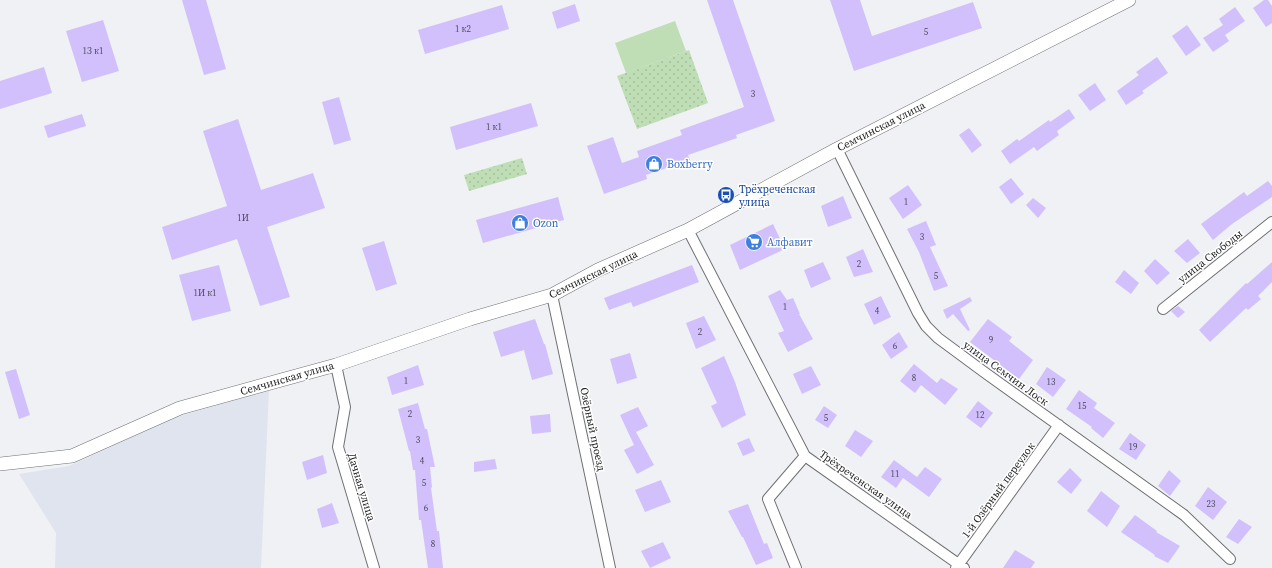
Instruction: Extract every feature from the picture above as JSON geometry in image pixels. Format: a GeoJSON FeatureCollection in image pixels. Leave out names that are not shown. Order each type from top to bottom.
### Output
{"type":"FeatureCollection","features":[{"type":"Feature","properties":{"kind":"street","name":"Семчинская улица"},"geometry":{"type":"LineString","coordinates":[[0,464],[72,456],[180,408],[336,365],[470,319],[552,295],[598,270],[688,230],[837,149],[1129,0]]}},
{"type":"Feature","properties":{"kind":"street","name":"улица Семчин Лоск"},"geometry":{"type":"LineString","coordinates":[[837,149],[918,313],[926,326],[938,338],[984,372],[1184,515],[1230,559]]}},
{"type":"Feature","properties":{"kind":"street","name":"улица Свободы"},"geometry":{"type":"LineString","coordinates":[[1163,309],[1272,222]]}},
{"type":"Feature","properties":{"kind":"street","name":"Трёхреченская улица"},"geometry":{"type":"LineString","coordinates":[[688,230],[805,456],[960,567]]}},
{"type":"Feature","properties":{"kind":"street","name":"Озёрный проезд"},"geometry":{"type":"LineString","coordinates":[[552,295],[610,568]]}},
{"type":"Feature","properties":{"kind":"street","name":"Дачная улица"},"geometry":{"type":"LineString","coordinates":[[336,365],[345,407],[338,447],[374,568]]}},
{"type":"Feature","properties":{"kind":"street","name":"1-й Озёрный переулок"},"geometry":{"type":"LineString","coordinates":[[960,567],[1059,425]]}},
{"type":"Feature","properties":{"kind":"street"},"geometry":{"type":"LineString","coordinates":[[796,568],[768,499],[805,456]]}},
{"type":"Feature","properties":{"kind":"shaded area"},"geometry":{"type":"Polygon","coordinates":[[[269,390],[261,568],[55,568],[56,533],[19,474],[69,466],[173,418],[269,390]]]}},
{"type":"Feature","properties":{"kind":"green space"},"geometry":{"type":"Polygon","coordinates":[[[675,21],[686,51],[626,73],[615,43],[675,21]]]}},
{"type":"Feature","properties":{"kind":"green space"},"geometry":{"type":"Polygon","coordinates":[[[689,50],[708,103],[637,129],[617,76],[689,50]]]}},
{"type":"Feature","properties":{"kind":"green space"},"geometry":{"type":"Polygon","coordinates":[[[522,158],[527,174],[469,191],[464,175],[522,158]]]}},
{"type":"Feature","properties":{"kind":"building"},"geometry":{"type":"Polygon","coordinates":[[[182,0],[206,0],[226,69],[204,75],[182,0]]]}},
{"type":"Feature","properties":{"kind":"building"},"geometry":{"type":"Polygon","coordinates":[[[707,0],[733,0],[775,121],[736,135],[737,138],[688,155],[690,160],[646,175],[647,179],[604,194],[587,146],[613,137],[622,163],[639,157],[637,151],[682,135],[680,130],[744,107],[707,0]]]}},
{"type":"Feature","properties":{"kind":"building"},"geometry":{"type":"Polygon","coordinates":[[[830,0],[860,0],[872,36],[973,2],[982,28],[854,71],[830,0]]]}},
{"type":"Feature","properties":{"kind":"building"},"geometry":{"type":"Polygon","coordinates":[[[1264,0],[1268,0],[1272,6],[1272,23],[1266,27],[1253,8],[1264,0]]]}},
{"type":"Feature","properties":{"kind":"building"},"geometry":{"type":"Polygon","coordinates":[[[575,4],[580,21],[557,29],[552,12],[575,4]]]}},
{"type":"Feature","properties":{"kind":"building"},"geometry":{"type":"Polygon","coordinates":[[[502,5],[509,29],[425,54],[418,30],[502,5]]]}},
{"type":"Feature","properties":{"kind":"building"},"geometry":{"type":"Polygon","coordinates":[[[1235,7],[1245,21],[1225,35],[1229,41],[1213,52],[1203,38],[1223,25],[1219,19],[1235,7]]]}},
{"type":"Feature","properties":{"kind":"building"},"geometry":{"type":"Polygon","coordinates":[[[103,20],[119,71],[82,82],[66,31],[103,20]]]}},
{"type":"Feature","properties":{"kind":"building"},"geometry":{"type":"Polygon","coordinates":[[[1187,25],[1201,45],[1186,56],[1172,36],[1187,25]]]}},
{"type":"Feature","properties":{"kind":"building"},"geometry":{"type":"Polygon","coordinates":[[[1157,57],[1168,73],[1142,91],[1144,93],[1126,105],[1117,91],[1139,75],[1136,72],[1157,57]]]}},
{"type":"Feature","properties":{"kind":"building"},"geometry":{"type":"Polygon","coordinates":[[[44,67],[52,93],[0,109],[0,81],[44,67]]]}},
{"type":"Feature","properties":{"kind":"building"},"geometry":{"type":"Polygon","coordinates":[[[1095,83],[1106,100],[1090,111],[1078,95],[1095,83]]]}},
{"type":"Feature","properties":{"kind":"building"},"geometry":{"type":"Polygon","coordinates":[[[339,97],[351,140],[334,145],[322,102],[339,97]]]}},
{"type":"Feature","properties":{"kind":"building"},"geometry":{"type":"Polygon","coordinates":[[[531,103],[538,126],[456,150],[450,127],[531,103]]]}},
{"type":"Feature","properties":{"kind":"building"},"geometry":{"type":"Polygon","coordinates":[[[1069,109],[1075,118],[1057,131],[1059,135],[1037,151],[1034,147],[1010,164],[1001,151],[1017,139],[1019,141],[1049,120],[1050,122],[1069,109]]]}},
{"type":"Feature","properties":{"kind":"building"},"geometry":{"type":"Polygon","coordinates":[[[82,114],[86,126],[48,138],[44,126],[82,114]]]}},
{"type":"Feature","properties":{"kind":"building"},"geometry":{"type":"Polygon","coordinates":[[[238,119],[261,190],[313,173],[325,208],[267,227],[290,297],[260,306],[237,239],[172,260],[162,227],[227,206],[203,131],[238,119]]]}},
{"type":"Feature","properties":{"kind":"building"},"geometry":{"type":"Polygon","coordinates":[[[969,128],[982,145],[972,153],[959,135],[969,128]]]}},
{"type":"Feature","properties":{"kind":"building"},"geometry":{"type":"Polygon","coordinates":[[[1011,178],[1024,194],[1011,204],[999,187],[1011,178]]]}},
{"type":"Feature","properties":{"kind":"building"},"geometry":{"type":"Polygon","coordinates":[[[1268,181],[1272,186],[1272,197],[1232,224],[1213,240],[1201,224],[1244,192],[1247,196],[1268,181]]]}},
{"type":"Feature","properties":{"kind":"building"},"geometry":{"type":"Polygon","coordinates":[[[908,185],[922,205],[903,219],[889,198],[908,185]]]}},
{"type":"Feature","properties":{"kind":"building"},"geometry":{"type":"Polygon","coordinates":[[[843,196],[852,218],[828,227],[821,206],[843,196]]]}},
{"type":"Feature","properties":{"kind":"building"},"geometry":{"type":"Polygon","coordinates":[[[558,197],[564,220],[483,243],[476,220],[558,197]]]}},
{"type":"Feature","properties":{"kind":"building"},"geometry":{"type":"Polygon","coordinates":[[[1033,198],[1046,208],[1038,218],[1026,205],[1033,198]]]}},
{"type":"Feature","properties":{"kind":"building"},"geometry":{"type":"Polygon","coordinates":[[[926,221],[936,245],[930,247],[948,286],[934,291],[919,252],[907,229],[926,221]]]}},
{"type":"Feature","properties":{"kind":"building"},"geometry":{"type":"Polygon","coordinates":[[[773,224],[785,249],[740,270],[730,245],[773,224]]]}},
{"type":"Feature","properties":{"kind":"building"},"geometry":{"type":"Polygon","coordinates":[[[1188,239],[1200,253],[1187,263],[1174,251],[1188,239]]]}},
{"type":"Feature","properties":{"kind":"building"},"geometry":{"type":"Polygon","coordinates":[[[384,241],[397,284],[376,291],[362,248],[384,241]]]}},
{"type":"Feature","properties":{"kind":"building"},"geometry":{"type":"Polygon","coordinates":[[[863,249],[873,272],[854,277],[846,257],[863,249]]]}},
{"type":"Feature","properties":{"kind":"building"},"geometry":{"type":"Polygon","coordinates":[[[1155,259],[1170,273],[1157,285],[1144,271],[1155,259]]]}},
{"type":"Feature","properties":{"kind":"building"},"geometry":{"type":"Polygon","coordinates":[[[823,262],[831,279],[811,288],[804,270],[823,262]]]}},
{"type":"Feature","properties":{"kind":"building"},"geometry":{"type":"Polygon","coordinates":[[[1272,262],[1272,282],[1258,296],[1261,299],[1248,310],[1246,308],[1210,342],[1199,330],[1246,283],[1247,284],[1272,262]]]}},
{"type":"Feature","properties":{"kind":"building"},"geometry":{"type":"Polygon","coordinates":[[[219,265],[231,311],[192,321],[179,275],[219,265]]]}},
{"type":"Feature","properties":{"kind":"building"},"geometry":{"type":"Polygon","coordinates":[[[692,265],[699,282],[633,307],[631,302],[609,310],[604,298],[692,265]]]}},
{"type":"Feature","properties":{"kind":"building"},"geometry":{"type":"Polygon","coordinates":[[[1124,270],[1139,283],[1131,294],[1115,282],[1124,270]]]}},
{"type":"Feature","properties":{"kind":"building"},"geometry":{"type":"Polygon","coordinates":[[[780,290],[787,300],[793,298],[799,314],[813,339],[788,352],[778,333],[784,331],[768,296],[780,290]]]}},
{"type":"Feature","properties":{"kind":"building"},"geometry":{"type":"Polygon","coordinates":[[[881,296],[891,317],[874,325],[864,304],[881,296]]]}},
{"type":"Feature","properties":{"kind":"building"},"geometry":{"type":"Polygon","coordinates":[[[970,297],[972,301],[960,309],[970,330],[968,331],[953,314],[947,319],[943,310],[970,297]]]}},
{"type":"Feature","properties":{"kind":"building"},"geometry":{"type":"Polygon","coordinates":[[[1178,306],[1185,312],[1178,318],[1171,311],[1178,306]]]}},
{"type":"Feature","properties":{"kind":"building"},"geometry":{"type":"Polygon","coordinates":[[[704,316],[716,340],[696,349],[686,323],[704,316]]]}},
{"type":"Feature","properties":{"kind":"building"},"geometry":{"type":"Polygon","coordinates":[[[535,319],[545,344],[553,374],[532,380],[524,350],[501,357],[493,332],[535,319]]]}},
{"type":"Feature","properties":{"kind":"building"},"geometry":{"type":"Polygon","coordinates":[[[988,319],[1012,337],[1009,341],[1033,360],[1019,379],[970,342],[988,319]]]}},
{"type":"Feature","properties":{"kind":"building"},"geometry":{"type":"Polygon","coordinates":[[[899,332],[908,347],[891,359],[882,345],[899,332]]]}},
{"type":"Feature","properties":{"kind":"building"},"geometry":{"type":"Polygon","coordinates":[[[630,353],[637,378],[617,384],[610,359],[630,353]]]}},
{"type":"Feature","properties":{"kind":"building"},"geometry":{"type":"Polygon","coordinates":[[[724,356],[735,382],[746,415],[722,428],[711,406],[717,403],[701,368],[724,356]]]}},
{"type":"Feature","properties":{"kind":"building"},"geometry":{"type":"Polygon","coordinates":[[[914,364],[937,383],[941,378],[958,389],[945,405],[921,385],[915,393],[900,381],[914,364]]]}},
{"type":"Feature","properties":{"kind":"building"},"geometry":{"type":"Polygon","coordinates":[[[418,365],[424,385],[392,395],[387,377],[418,365]]]}},
{"type":"Feature","properties":{"kind":"building"},"geometry":{"type":"Polygon","coordinates":[[[811,366],[821,385],[802,394],[793,374],[811,366]]]}},
{"type":"Feature","properties":{"kind":"building"},"geometry":{"type":"Polygon","coordinates":[[[1047,367],[1066,380],[1053,397],[1036,384],[1047,367]]]}},
{"type":"Feature","properties":{"kind":"building"},"geometry":{"type":"Polygon","coordinates":[[[16,369],[30,415],[19,419],[5,372],[16,369]]]}},
{"type":"Feature","properties":{"kind":"building"},"geometry":{"type":"Polygon","coordinates":[[[1079,390],[1097,403],[1094,408],[1115,423],[1103,438],[1091,428],[1092,427],[1066,409],[1079,390]]]}},
{"type":"Feature","properties":{"kind":"building"},"geometry":{"type":"Polygon","coordinates":[[[978,401],[993,413],[981,428],[966,417],[978,401]]]}},
{"type":"Feature","properties":{"kind":"building"},"geometry":{"type":"Polygon","coordinates":[[[418,403],[425,429],[427,429],[435,467],[430,467],[431,488],[437,531],[439,531],[443,568],[428,568],[421,520],[419,520],[415,470],[413,470],[410,451],[398,409],[418,403]]]}},
{"type":"Feature","properties":{"kind":"building"},"geometry":{"type":"Polygon","coordinates":[[[824,406],[837,415],[828,428],[815,420],[824,406]]]}},
{"type":"Feature","properties":{"kind":"building"},"geometry":{"type":"Polygon","coordinates":[[[638,407],[648,426],[636,432],[654,465],[637,474],[624,450],[634,445],[620,415],[638,407]]]}},
{"type":"Feature","properties":{"kind":"building"},"geometry":{"type":"Polygon","coordinates":[[[550,414],[551,432],[532,434],[530,416],[550,414]]]}},
{"type":"Feature","properties":{"kind":"building"},"geometry":{"type":"Polygon","coordinates":[[[855,430],[873,441],[861,457],[845,446],[855,430]]]}},
{"type":"Feature","properties":{"kind":"building"},"geometry":{"type":"Polygon","coordinates":[[[1130,433],[1146,445],[1136,460],[1119,449],[1130,433]]]}},
{"type":"Feature","properties":{"kind":"building"},"geometry":{"type":"Polygon","coordinates":[[[749,438],[755,451],[743,456],[737,443],[749,438]]]}},
{"type":"Feature","properties":{"kind":"building"},"geometry":{"type":"Polygon","coordinates":[[[323,455],[327,473],[307,480],[302,462],[323,455]]]}},
{"type":"Feature","properties":{"kind":"building"},"geometry":{"type":"Polygon","coordinates":[[[495,459],[497,469],[474,472],[474,462],[495,459]]]}},
{"type":"Feature","properties":{"kind":"building"},"geometry":{"type":"Polygon","coordinates":[[[894,460],[917,477],[925,467],[942,479],[929,497],[903,478],[896,488],[881,477],[894,460]]]}},
{"type":"Feature","properties":{"kind":"building"},"geometry":{"type":"Polygon","coordinates":[[[1070,468],[1082,480],[1071,494],[1057,482],[1070,468]]]}},
{"type":"Feature","properties":{"kind":"building"},"geometry":{"type":"Polygon","coordinates":[[[1169,470],[1181,481],[1170,496],[1158,486],[1169,470]]]}},
{"type":"Feature","properties":{"kind":"building"},"geometry":{"type":"Polygon","coordinates":[[[661,480],[671,502],[645,512],[635,490],[661,480]]]}},
{"type":"Feature","properties":{"kind":"building"},"geometry":{"type":"Polygon","coordinates":[[[1208,487],[1227,502],[1213,520],[1195,506],[1208,487]]]}},
{"type":"Feature","properties":{"kind":"building"},"geometry":{"type":"Polygon","coordinates":[[[1101,491],[1120,506],[1107,527],[1087,511],[1101,491]]]}},
{"type":"Feature","properties":{"kind":"building"},"geometry":{"type":"Polygon","coordinates":[[[332,503],[339,523],[322,528],[317,509],[332,503]]]}},
{"type":"Feature","properties":{"kind":"building"},"geometry":{"type":"Polygon","coordinates":[[[748,504],[764,544],[767,543],[773,558],[756,565],[743,537],[728,511],[748,504]]]}},
{"type":"Feature","properties":{"kind":"building"},"geometry":{"type":"Polygon","coordinates":[[[1135,515],[1157,531],[1156,532],[1180,546],[1168,563],[1154,556],[1155,555],[1121,532],[1135,515]]]}},
{"type":"Feature","properties":{"kind":"building"},"geometry":{"type":"Polygon","coordinates":[[[1239,519],[1252,527],[1238,544],[1226,537],[1239,519]]]}},
{"type":"Feature","properties":{"kind":"building"},"geometry":{"type":"Polygon","coordinates":[[[663,542],[671,558],[650,568],[641,551],[663,542]]]}},
{"type":"Feature","properties":{"kind":"building"},"geometry":{"type":"Polygon","coordinates":[[[1015,550],[1035,562],[1031,568],[1003,568],[1015,550]]]}},
{"type":"Feature","properties":{"kind":"place","name":"Boxberry"},"geometry":{"type":"Point","coordinates":[654,164]}},
{"type":"Feature","properties":{"kind":"place","name":"Трёхреченская улица"},"geometry":{"type":"Point","coordinates":[726,195]}},
{"type":"Feature","properties":{"kind":"place","name":"Ozon"},"geometry":{"type":"Point","coordinates":[520,223]}},
{"type":"Feature","properties":{"kind":"place","name":"Алфавит"},"geometry":{"type":"Point","coordinates":[754,242]}}]}
